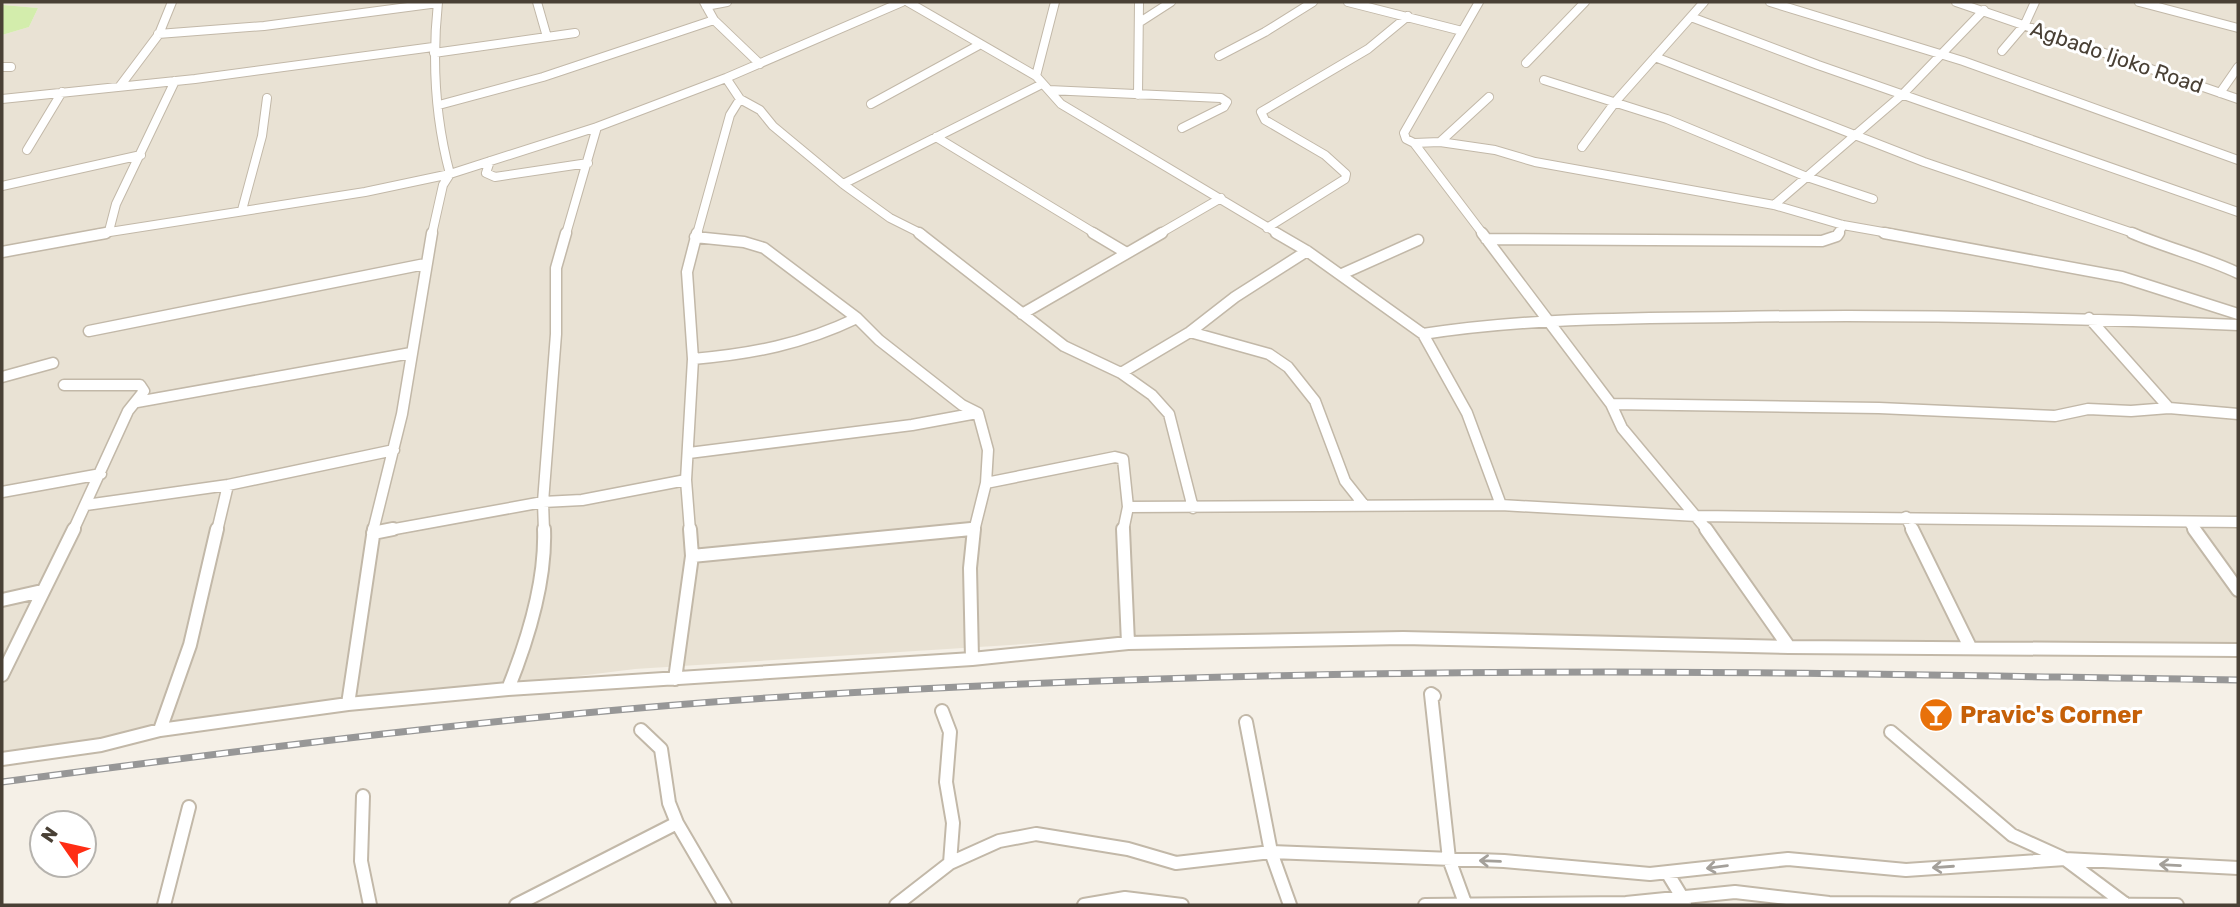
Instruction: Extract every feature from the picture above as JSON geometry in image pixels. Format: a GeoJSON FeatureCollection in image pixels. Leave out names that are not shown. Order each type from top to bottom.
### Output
{"type":"FeatureCollection","features":[{"type":"Feature","properties":{"kind":"street"},"geometry":{"type":"LineString","coordinates":[[120,86],[158,34],[172,8],[172,2]]}},
{"type":"Feature","properties":{"kind":"street"},"geometry":{"type":"LineString","coordinates":[[158,34],[277,24],[438,2],[434,50],[442,145],[450,174]]}},
{"type":"Feature","properties":{"kind":"street"},"geometry":{"type":"LineString","coordinates":[[537,2],[547,37]]}},
{"type":"Feature","properties":{"kind":"street"},"geometry":{"type":"LineString","coordinates":[[727,2],[705,4],[714,20],[760,64]]}},
{"type":"Feature","properties":{"kind":"street"},"geometry":{"type":"LineString","coordinates":[[871,2],[882,10]]}},
{"type":"Feature","properties":{"kind":"street"},"geometry":{"type":"LineString","coordinates":[[2,252],[109,231],[365,192],[450,174],[597,127],[726,78],[905,2],[1036,76],[1060,104],[1082,119],[1221,198],[1307,251],[1423,334],[1467,413],[1501,505]]}},
{"type":"Feature","properties":{"kind":"street"},"geometry":{"type":"LineString","coordinates":[[1036,76],[1055,2]]}},
{"type":"Feature","properties":{"kind":"street"},"geometry":{"type":"LineString","coordinates":[[1138,95],[1139,2]]}},
{"type":"Feature","properties":{"kind":"street"},"geometry":{"type":"LineString","coordinates":[[1140,22],[1171,2]]}},
{"type":"Feature","properties":{"kind":"street"},"geometry":{"type":"LineString","coordinates":[[1219,56],[1265,32],[1313,2]]}},
{"type":"Feature","properties":{"kind":"street"},"geometry":{"type":"LineString","coordinates":[[1348,2],[1462,31]]}},
{"type":"Feature","properties":{"kind":"street"},"geometry":{"type":"LineString","coordinates":[[1479,2],[1405,132],[1406,139],[1414,143],[1611,404],[1622,428],[1697,516],[1789,647]]}},
{"type":"Feature","properties":{"kind":"street"},"geometry":{"type":"LineString","coordinates":[[1526,63],[1585,2]]}},
{"type":"Feature","properties":{"kind":"street"},"geometry":{"type":"LineString","coordinates":[[1582,147],[1616,101],[1704,2]]}},
{"type":"Feature","properties":{"kind":"street"},"geometry":{"type":"LineString","coordinates":[[1770,2],[1944,55],[2238,160]]}},
{"type":"Feature","properties":{"kind":"street","name":"Agbado Ijoko Road"},"geometry":{"type":"LineString","coordinates":[[1956,2],[2238,99]]}},
{"type":"Feature","properties":{"kind":"street"},"geometry":{"type":"LineString","coordinates":[[2001,51],[2025,24],[2035,2]]}},
{"type":"Feature","properties":{"kind":"street"},"geometry":{"type":"LineString","coordinates":[[2139,2],[2238,28]]}},
{"type":"Feature","properties":{"kind":"street"},"geometry":{"type":"LineString","coordinates":[[1774,205],[1903,94],[1944,55],[1984,10]]}},
{"type":"Feature","properties":{"kind":"street"},"geometry":{"type":"LineString","coordinates":[[1268,228],[1345,179],[1346,174],[1325,155],[1265,120],[1261,113],[1368,49],[1408,16]]}},
{"type":"Feature","properties":{"kind":"street"},"geometry":{"type":"LineString","coordinates":[[1691,16],[2238,212]]}},
{"type":"Feature","properties":{"kind":"street"},"geometry":{"type":"LineString","coordinates":[[439,105],[573,69],[619,50],[714,20]]}},
{"type":"Feature","properties":{"kind":"street"},"geometry":{"type":"LineString","coordinates":[[2,99],[575,33]]}},
{"type":"Feature","properties":{"kind":"street"},"geometry":{"type":"LineString","coordinates":[[871,104],[979,45]]}},
{"type":"Feature","properties":{"kind":"street"},"geometry":{"type":"LineString","coordinates":[[1655,57],[1924,162],[2121,228],[2238,273]]}},
{"type":"Feature","properties":{"kind":"street"},"geometry":{"type":"LineString","coordinates":[[2220,93],[2238,67]]}},
{"type":"Feature","properties":{"kind":"street"},"geometry":{"type":"LineString","coordinates":[[726,78],[740,99],[760,110],[773,126],[843,184],[890,218],[920,233],[1064,346],[1121,373],[1152,395],[1170,414],[1193,508]]}},
{"type":"Feature","properties":{"kind":"street"},"geometry":{"type":"LineString","coordinates":[[1544,80],[1667,119],[1807,177],[1873,199]]}},
{"type":"Feature","properties":{"kind":"street"},"geometry":{"type":"LineString","coordinates":[[109,231],[116,204],[175,81]]}},
{"type":"Feature","properties":{"kind":"street"},"geometry":{"type":"LineString","coordinates":[[843,184],[936,137],[1044,88],[1138,95],[1169,94],[1221,99],[1227,102],[1224,107],[1182,128]]}},
{"type":"Feature","properties":{"kind":"street"},"geometry":{"type":"LineString","coordinates":[[27,150],[62,92]]}},
{"type":"Feature","properties":{"kind":"street"},"geometry":{"type":"LineString","coordinates":[[1440,142],[1489,97]]}},
{"type":"Feature","properties":{"kind":"street"},"geometry":{"type":"LineString","coordinates":[[242,210],[262,136],[267,98]]}},
{"type":"Feature","properties":{"kind":"street"},"geometry":{"type":"LineString","coordinates":[[676,679],[692,556],[687,480],[693,359],[687,272],[730,115],[740,99]]}},
{"type":"Feature","properties":{"kind":"street"},"geometry":{"type":"LineString","coordinates":[[508,689],[522,655],[543,567],[546,534],[544,502],[556,334],[556,268],[597,127]]}},
{"type":"Feature","properties":{"kind":"street"},"geometry":{"type":"LineString","coordinates":[[936,137],[1125,252]]}},
{"type":"Feature","properties":{"kind":"street"},"geometry":{"type":"LineString","coordinates":[[1414,143],[1440,142],[1495,149],[1535,162],[1774,205],[1843,225],[2122,277],[2238,314]]}},
{"type":"Feature","properties":{"kind":"street"},"geometry":{"type":"LineString","coordinates":[[2,186],[141,155]]}},
{"type":"Feature","properties":{"kind":"street"},"geometry":{"type":"LineString","coordinates":[[490,160],[486,173],[495,177],[588,163]]}},
{"type":"Feature","properties":{"kind":"street"},"geometry":{"type":"LineString","coordinates":[[348,704],[373,533],[394,450],[425,264],[443,184],[450,174]]}},
{"type":"Feature","properties":{"kind":"street"},"geometry":{"type":"LineString","coordinates":[[1022,314],[1221,198]]}},
{"type":"Feature","properties":{"kind":"street"},"geometry":{"type":"LineString","coordinates":[[1486,239],[1822,241],[1837,236],[1843,225]]}},
{"type":"Feature","properties":{"kind":"street"},"geometry":{"type":"LineString","coordinates":[[695,237],[764,248],[857,318],[879,340],[962,405],[978,413],[987,441],[986,483],[974,529],[970,568],[972,659]]}},
{"type":"Feature","properties":{"kind":"street"},"geometry":{"type":"LineString","coordinates":[[1342,274],[1418,240]]}},
{"type":"Feature","properties":{"kind":"street"},"geometry":{"type":"LineString","coordinates":[[1121,373],[1190,332],[1235,297],[1307,251]]}},
{"type":"Feature","properties":{"kind":"street"},"geometry":{"type":"LineString","coordinates":[[89,331],[425,264]]}},
{"type":"Feature","properties":{"kind":"street"},"geometry":{"type":"LineString","coordinates":[[1423,334],[1456,328],[1547,320],[1788,316],[2089,318],[2238,325]]}},
{"type":"Feature","properties":{"kind":"street"},"geometry":{"type":"LineString","coordinates":[[693,359],[778,351],[823,336],[857,318]]}},
{"type":"Feature","properties":{"kind":"street"},"geometry":{"type":"LineString","coordinates":[[2089,318],[2169,408]]}},
{"type":"Feature","properties":{"kind":"street"},"geometry":{"type":"LineString","coordinates":[[1190,332],[1269,354],[1288,367],[1315,401],[1345,481],[1364,505]]}},
{"type":"Feature","properties":{"kind":"street"},"geometry":{"type":"LineString","coordinates":[[137,402],[411,353]]}},
{"type":"Feature","properties":{"kind":"street"},"geometry":{"type":"LineString","coordinates":[[2,377],[53,363]]}},
{"type":"Feature","properties":{"kind":"street"},"geometry":{"type":"LineString","coordinates":[[2,675],[101,474],[128,411],[144,391],[139,385],[64,385]]}},
{"type":"Feature","properties":{"kind":"street"},"geometry":{"type":"LineString","coordinates":[[1611,404],[1879,408],[2055,416],[2088,409],[2131,411],[2169,408],[2238,414]]}},
{"type":"Feature","properties":{"kind":"street"},"geometry":{"type":"LineString","coordinates":[[689,453],[912,425],[978,413]]}},
{"type":"Feature","properties":{"kind":"street"},"geometry":{"type":"LineString","coordinates":[[86,505],[229,485],[394,450]]}},
{"type":"Feature","properties":{"kind":"street"},"geometry":{"type":"LineString","coordinates":[[986,483],[1115,457],[1123,459],[1128,507],[1123,527],[1128,643]]}},
{"type":"Feature","properties":{"kind":"street"},"geometry":{"type":"LineString","coordinates":[[2,492],[101,474]]}},
{"type":"Feature","properties":{"kind":"street"},"geometry":{"type":"LineString","coordinates":[[373,533],[544,502],[582,500],[687,480]]}},
{"type":"Feature","properties":{"kind":"street"},"geometry":{"type":"LineString","coordinates":[[160,730],[190,645],[229,485]]}},
{"type":"Feature","properties":{"kind":"street"},"geometry":{"type":"LineString","coordinates":[[1128,507],[1501,505],[1697,516],[2238,522]]}},
{"type":"Feature","properties":{"kind":"street"},"geometry":{"type":"LineString","coordinates":[[1906,517],[1970,647]]}},
{"type":"Feature","properties":{"kind":"street"},"geometry":{"type":"LineString","coordinates":[[2189,522],[2238,590]]}},
{"type":"Feature","properties":{"kind":"street"},"geometry":{"type":"LineString","coordinates":[[692,556],[974,529]]}},
{"type":"Feature","properties":{"kind":"street"},"geometry":{"type":"LineString","coordinates":[[2,600],[42,591]]}},
{"type":"Feature","properties":{"kind":"street"},"geometry":{"type":"LineString","coordinates":[[2,759],[101,745],[160,730],[348,704],[508,689],[972,659],[1128,643],[1403,638],[1789,647],[2238,650]]}},
{"type":"Feature","properties":{"kind":"street"},"geometry":{"type":"LineString","coordinates":[[1434,696],[1431,694],[1449,859],[1465,903]]}},
{"type":"Feature","properties":{"kind":"street"},"geometry":{"type":"LineString","coordinates":[[942,711],[950,732],[946,782],[953,823],[950,863]]}},
{"type":"Feature","properties":{"kind":"street"},"geometry":{"type":"LineString","coordinates":[[1246,722],[1271,852],[1290,905]]}},
{"type":"Feature","properties":{"kind":"street"},"geometry":{"type":"LineString","coordinates":[[641,730],[661,749],[669,803],[677,823],[725,905]]}},
{"type":"Feature","properties":{"kind":"street"},"geometry":{"type":"LineString","coordinates":[[1891,732],[2012,835],[2065,859],[2125,904]]}},
{"type":"Feature","properties":{"kind":"street"},"geometry":{"type":"LineString","coordinates":[[363,796],[361,861],[370,905]]}},
{"type":"Feature","properties":{"kind":"street"},"geometry":{"type":"LineString","coordinates":[[164,905],[189,807]]}},
{"type":"Feature","properties":{"kind":"street"},"geometry":{"type":"LineString","coordinates":[[516,905],[677,823]]}},
{"type":"Feature","properties":{"kind":"street"},"geometry":{"type":"LineString","coordinates":[[896,905],[950,863],[999,841],[1036,834],[1128,849],[1176,863],[1271,852],[1449,859],[1668,874],[1788,859],[1906,870],[2065,859],[2238,868]]}},
{"type":"Feature","properties":{"kind":"street"},"geometry":{"type":"LineString","coordinates":[[1668,874],[1685,902]]}},
{"type":"Feature","properties":{"kind":"street"},"geometry":{"type":"LineString","coordinates":[[1084,905],[1125,898],[1182,905]]}},
{"type":"Feature","properties":{"kind":"street"},"geometry":{"type":"LineString","coordinates":[[1425,905],[1626,904],[1731,898],[1829,903],[2177,905]]}},
{"type":"Feature","properties":{"kind":"shaded area"},"geometry":{"type":"Polygon","coordinates":[[[4,2],[2238,2],[2238,648],[1423,632],[1087,640],[635,669],[199,723],[2,753],[2,35],[29,27],[38,8],[2,5],[4,2]]]}},
{"type":"Feature","properties":{"kind":"green space"},"geometry":{"type":"Polygon","coordinates":[[[2,2],[3,5],[38,8],[29,27],[2,35],[2,2]]]}},
{"type":"Feature","properties":{"kind":"railway"},"geometry":{"type":"LineString","coordinates":[[2,782],[498,721],[697,703],[1000,685],[1303,675],[1506,672],[2238,680]]}},
{"type":"Feature","properties":{"kind":"place","name":"Pravic's Corner"},"geometry":{"type":"Point","coordinates":[1936,715]}}]}
